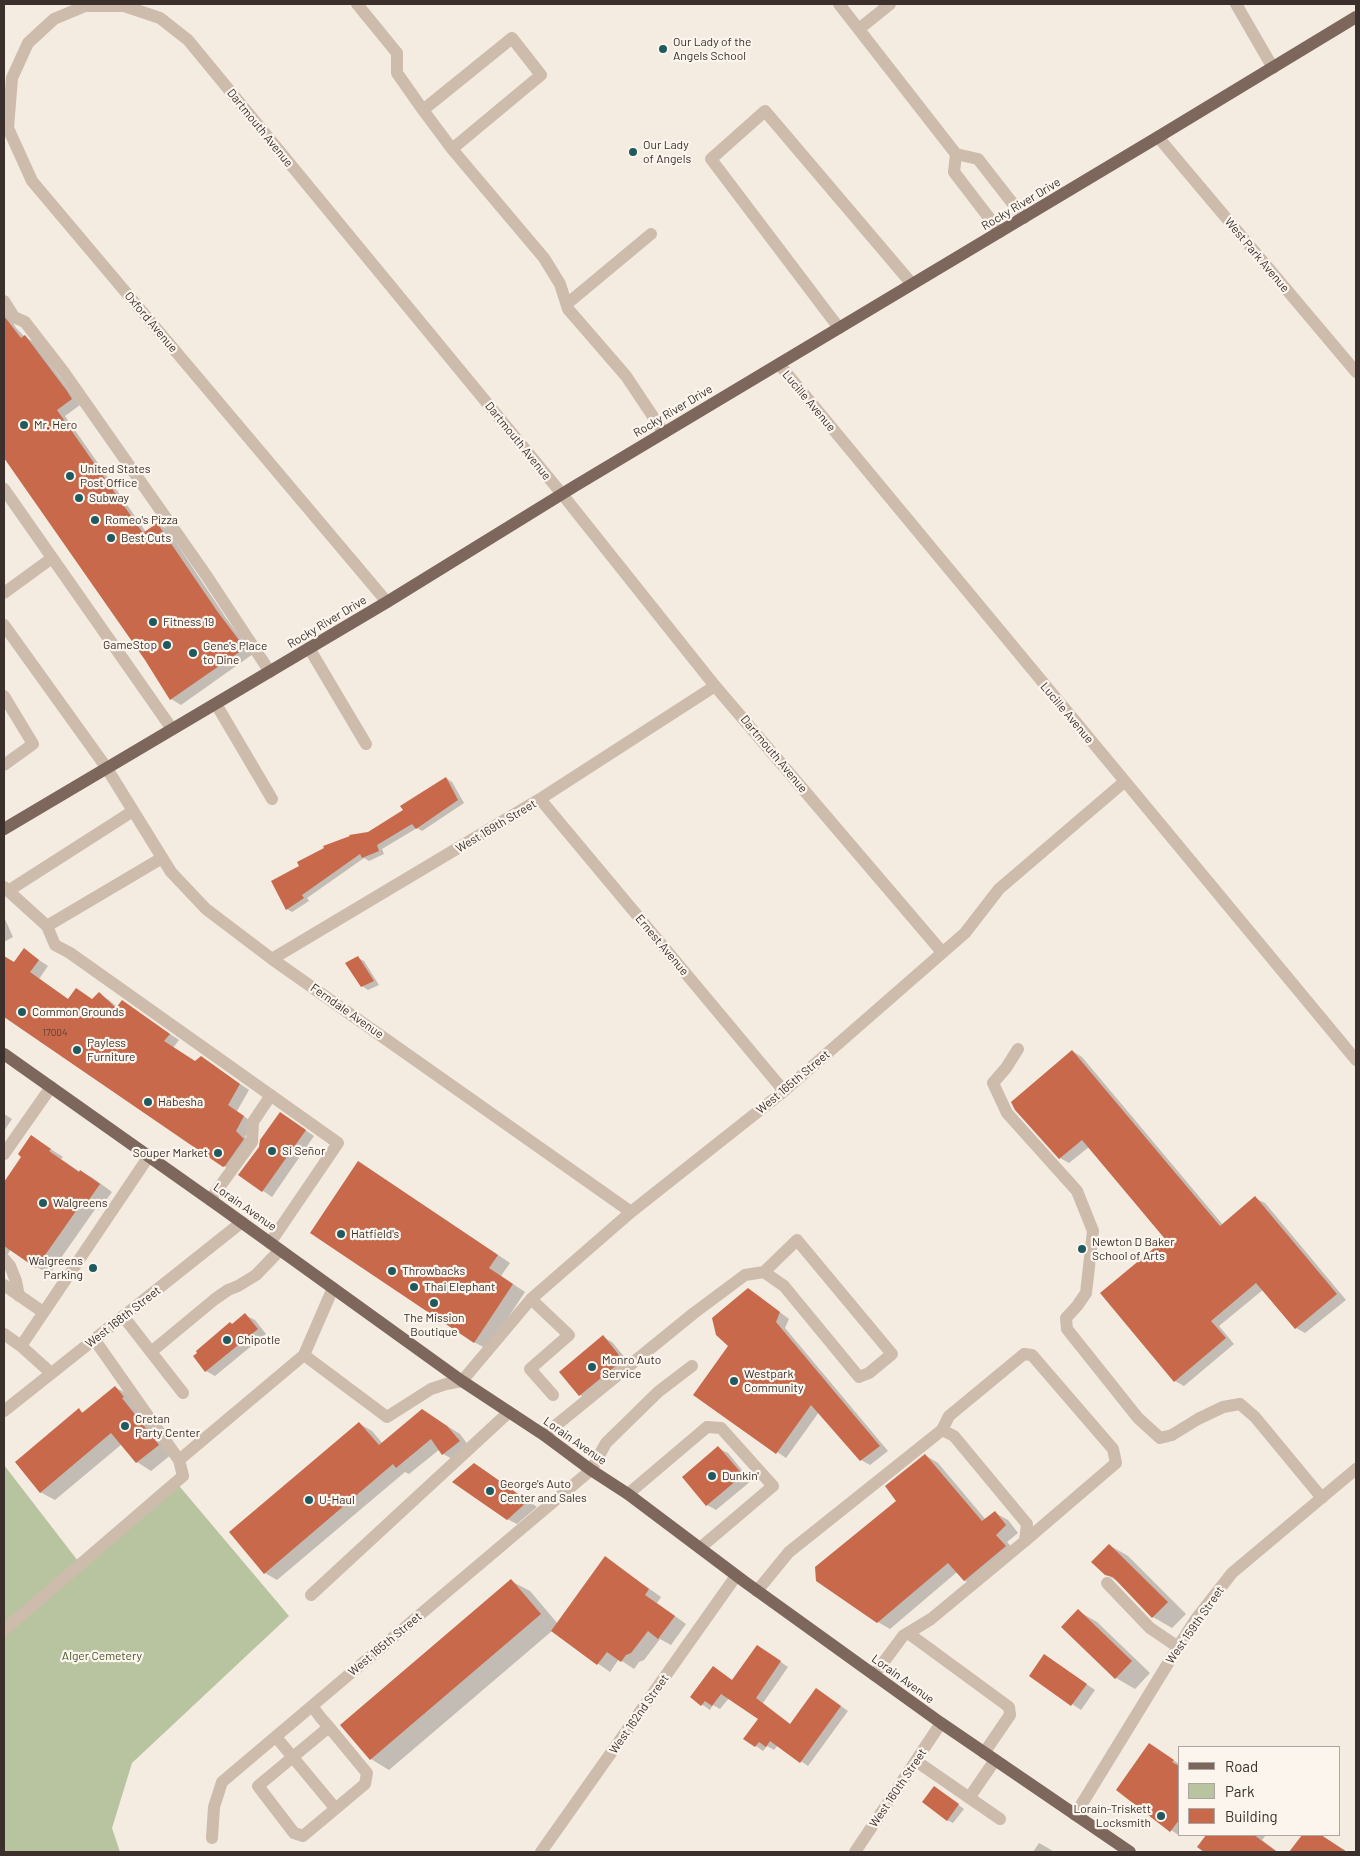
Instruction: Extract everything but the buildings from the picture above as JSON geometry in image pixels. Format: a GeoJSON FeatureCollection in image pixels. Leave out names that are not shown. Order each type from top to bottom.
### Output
{"type":"FeatureCollection","features":[{"type":"Feature","properties":{"kind":"main road","name":"Rocky River Drive"},"geometry":{"type":"LineString","coordinates":[[4,829],[388,602],[562,494],[1158,138],[1356,17]]}},
{"type":"Feature","properties":{"kind":"main road","name":"Lorain Avenue"},"geometry":{"type":"LineString","coordinates":[[4,1054],[242,1222],[462,1381],[544,1435],[590,1470],[628,1494],[736,1576],[941,1723],[1130,1852]]}},
{"type":"Feature","properties":{"kind":"street"},"geometry":{"type":"LineString","coordinates":[[357,4],[397,53],[397,73],[452,149],[544,258],[560,284],[568,303],[568,309],[626,376],[664,433]]}},
{"type":"Feature","properties":{"kind":"street"},"geometry":{"type":"LineString","coordinates":[[839,4],[956,154],[978,159],[1024,218]]}},
{"type":"Feature","properties":{"kind":"street"},"geometry":{"type":"LineString","coordinates":[[859,29],[890,4]]}},
{"type":"Feature","properties":{"kind":"street"},"geometry":{"type":"LineString","coordinates":[[1236,4],[1273,68]]}},
{"type":"Feature","properties":{"kind":"street","name":"Dartmouth Avenue"},"geometry":{"type":"LineString","coordinates":[[54,19],[85,6],[124,6],[160,18],[188,40],[562,494],[715,686],[942,952]]}},
{"type":"Feature","properties":{"kind":"street","name":"Oxford Avenue"},"geometry":{"type":"LineString","coordinates":[[54,19],[28,42],[12,78],[8,128],[32,181],[388,602]]}},
{"type":"Feature","properties":{"kind":"street"},"geometry":{"type":"LineString","coordinates":[[424,110],[512,38],[541,75],[452,149]]}},
{"type":"Feature","properties":{"kind":"street"},"geometry":{"type":"LineString","coordinates":[[839,328],[711,159],[765,111],[912,284]]}},
{"type":"Feature","properties":{"kind":"street","name":"West Park Avenue"},"geometry":{"type":"LineString","coordinates":[[1158,138],[1356,372]]}},
{"type":"Feature","properties":{"kind":"street"},"geometry":{"type":"LineString","coordinates":[[956,154],[954,172],[1000,232]]}},
{"type":"Feature","properties":{"kind":"street"},"geometry":{"type":"LineString","coordinates":[[568,303],[651,234]]}},
{"type":"Feature","properties":{"kind":"street"},"geometry":{"type":"LineString","coordinates":[[4,300],[14,317],[25,322],[64,371],[206,575],[270,672]]}},
{"type":"Feature","properties":{"kind":"street","name":"Lucille Avenue"},"geometry":{"type":"LineString","coordinates":[[778,364],[1356,1060]]}},
{"type":"Feature","properties":{"kind":"street"},"geometry":{"type":"LineString","coordinates":[[4,489],[172,729]]}},
{"type":"Feature","properties":{"kind":"street"},"geometry":{"type":"LineString","coordinates":[[4,593],[52,558]]}},
{"type":"Feature","properties":{"kind":"street","name":"Ferndale Avenue"},"geometry":{"type":"LineString","coordinates":[[4,625],[106,767],[171,872],[206,910],[272,959],[632,1212]]}},
{"type":"Feature","properties":{"kind":"street"},"geometry":{"type":"LineString","coordinates":[[309,648],[366,744]]}},
{"type":"Feature","properties":{"kind":"street","name":"West 169th Street"},"geometry":{"type":"LineString","coordinates":[[272,959],[540,799],[715,686]]}},
{"type":"Feature","properties":{"kind":"street"},"geometry":{"type":"LineString","coordinates":[[4,696],[33,744],[4,765]]}},
{"type":"Feature","properties":{"kind":"street"},"geometry":{"type":"LineString","coordinates":[[216,704],[272,799]]}},
{"type":"Feature","properties":{"kind":"street","name":"West 165th Street"},"geometry":{"type":"LineString","coordinates":[[462,1381],[530,1299],[632,1212],[784,1091],[965,933],[999,889],[1124,782]]}},
{"type":"Feature","properties":{"kind":"street","name":"Ernest Avenue"},"geometry":{"type":"LineString","coordinates":[[540,799],[784,1091]]}},
{"type":"Feature","properties":{"kind":"street"},"geometry":{"type":"LineString","coordinates":[[134,811],[6,889],[47,926],[55,945],[70,952],[338,1143],[256,1275],[215,1299],[151,1352]]}},
{"type":"Feature","properties":{"kind":"street"},"geometry":{"type":"LineString","coordinates":[[47,926],[162,858]]}},
{"type":"Feature","properties":{"kind":"street"},"geometry":{"type":"LineString","coordinates":[[1018,1049],[1006,1068],[993,1083],[1007,1113],[1077,1191],[1093,1231],[1086,1293],[1066,1318],[1066,1329],[1138,1418],[1160,1438],[1172,1435],[1198,1419],[1223,1407],[1240,1404],[1255,1417],[1322,1498]]}},
{"type":"Feature","properties":{"kind":"street"},"geometry":{"type":"LineString","coordinates":[[4,1154],[50,1087]]}},
{"type":"Feature","properties":{"kind":"street"},"geometry":{"type":"LineString","coordinates":[[210,1200],[252,1142],[253,1122],[271,1095]]}},
{"type":"Feature","properties":{"kind":"street"},"geometry":{"type":"LineString","coordinates":[[21,1346],[149,1156]]}},
{"type":"Feature","properties":{"kind":"street","name":"West 168th Street"},"geometry":{"type":"LineString","coordinates":[[4,1411],[242,1222]]}},
{"type":"Feature","properties":{"kind":"street"},"geometry":{"type":"LineString","coordinates":[[544,1435],[686,1319],[737,1280],[745,1275],[764,1272],[797,1240],[892,1354],[870,1373],[859,1377],[784,1286],[764,1272]]}},
{"type":"Feature","properties":{"kind":"street"},"geometry":{"type":"LineString","coordinates":[[4,1259],[13,1274],[19,1296]]}},
{"type":"Feature","properties":{"kind":"street"},"geometry":{"type":"LineString","coordinates":[[4,1285],[43,1312]]}},
{"type":"Feature","properties":{"kind":"street"},"geometry":{"type":"LineString","coordinates":[[179,1460],[304,1355],[333,1288]]}},
{"type":"Feature","properties":{"kind":"street"},"geometry":{"type":"LineString","coordinates":[[530,1299],[569,1335],[530,1369],[553,1395]]}},
{"type":"Feature","properties":{"kind":"street"},"geometry":{"type":"LineString","coordinates":[[124,1316],[182,1394]]}},
{"type":"Feature","properties":{"kind":"street"},"geometry":{"type":"LineString","coordinates":[[4,1334],[21,1346],[51,1373]]}},
{"type":"Feature","properties":{"kind":"street"},"geometry":{"type":"LineString","coordinates":[[4,1630],[183,1476],[179,1460],[94,1339]]}},
{"type":"Feature","properties":{"kind":"street"},"geometry":{"type":"LineString","coordinates":[[757,1591],[790,1552],[942,1430],[949,1416],[1024,1354],[1032,1355],[1114,1450],[1116,1463],[931,1618],[903,1636],[874,1674]]}},
{"type":"Feature","properties":{"kind":"street"},"geometry":{"type":"LineString","coordinates":[[304,1355],[387,1417],[431,1389],[462,1381]]}},
{"type":"Feature","properties":{"kind":"street","name":"West 165th Street"},"geometry":{"type":"LineString","coordinates":[[212,1838],[214,1807],[222,1782],[590,1470],[606,1443],[658,1392],[692,1366]]}},
{"type":"Feature","properties":{"kind":"street"},"geometry":{"type":"LineString","coordinates":[[311,1595],[508,1412]]}},
{"type":"Feature","properties":{"kind":"street"},"geometry":{"type":"LineString","coordinates":[[628,1494],[707,1427],[721,1428],[772,1486],[700,1548]]}},
{"type":"Feature","properties":{"kind":"street"},"geometry":{"type":"LineString","coordinates":[[942,1430],[954,1436],[1027,1524],[1025,1541]]}},
{"type":"Feature","properties":{"kind":"street","name":"West 159th Street"},"geometry":{"type":"LineString","coordinates":[[1075,1816],[1196,1619],[1232,1573],[1356,1469]]}},
{"type":"Feature","properties":{"kind":"street","name":"West 162nd Street"},"geometry":{"type":"LineString","coordinates":[[541,1852],[736,1576]]}},
{"type":"Feature","properties":{"kind":"street"},"geometry":{"type":"LineString","coordinates":[[1107,1583],[1150,1628],[1178,1647]]}},
{"type":"Feature","properties":{"kind":"street"},"geometry":{"type":"LineString","coordinates":[[908,1633],[1008,1707],[1010,1715],[969,1798]]}},
{"type":"Feature","properties":{"kind":"street"},"geometry":{"type":"LineString","coordinates":[[312,1706],[367,1773],[365,1784],[303,1836],[294,1833],[258,1786],[329,1727]]}},
{"type":"Feature","properties":{"kind":"street","name":"West 160th Street"},"geometry":{"type":"LineString","coordinates":[[855,1852],[941,1723]]}},
{"type":"Feature","properties":{"kind":"street"},"geometry":{"type":"LineString","coordinates":[[276,1737],[336,1808]]}},
{"type":"Feature","properties":{"kind":"street"},"geometry":{"type":"LineString","coordinates":[[916,1761],[1000,1820]]}},
{"type":"Feature","properties":{"kind":"green space","name":"Alger Cemetery"},"geometry":{"type":"Polygon","coordinates":[[[4,1465],[78,1561],[175,1481],[289,1616],[132,1763],[112,1828],[120,1852],[4,1852],[4,1465]]]}},
{"type":"Feature","properties":{"kind":"place","name":"Our Lady of the Angels School"},"geometry":{"type":"Point","coordinates":[663,49]}},
{"type":"Feature","properties":{"kind":"place","name":"Our Lady of Angels"},"geometry":{"type":"Point","coordinates":[633,152]}},
{"type":"Feature","properties":{"kind":"place","name":"Mr. Hero"},"geometry":{"type":"Point","coordinates":[24,425]}},
{"type":"Feature","properties":{"kind":"place","name":"United States Post Office"},"geometry":{"type":"Point","coordinates":[70,476]}},
{"type":"Feature","properties":{"kind":"place","name":"Subway"},"geometry":{"type":"Point","coordinates":[79,498]}},
{"type":"Feature","properties":{"kind":"place","name":"Romeo's Pizza"},"geometry":{"type":"Point","coordinates":[95,520]}},
{"type":"Feature","properties":{"kind":"place","name":"Best Cuts"},"geometry":{"type":"Point","coordinates":[111,538]}},
{"type":"Feature","properties":{"kind":"place","name":"Fitness 19"},"geometry":{"type":"Point","coordinates":[153,622]}},
{"type":"Feature","properties":{"kind":"place","name":"GameStop"},"geometry":{"type":"Point","coordinates":[167,645]}},
{"type":"Feature","properties":{"kind":"place","name":"Gene's Place to Dine"},"geometry":{"type":"Point","coordinates":[193,653]}},
{"type":"Feature","properties":{"kind":"place","name":"Common Grounds"},"geometry":{"type":"Point","coordinates":[22,1012]}},
{"type":"Feature","properties":{"kind":"place","name":"Payless Furniture"},"geometry":{"type":"Point","coordinates":[77,1050]}},
{"type":"Feature","properties":{"kind":"place","name":"Habesha"},"geometry":{"type":"Point","coordinates":[148,1102]}},
{"type":"Feature","properties":{"kind":"place","name":"Si Señor"},"geometry":{"type":"Point","coordinates":[272,1151]}},
{"type":"Feature","properties":{"kind":"place","name":"Souper Market"},"geometry":{"type":"Point","coordinates":[218,1153]}},
{"type":"Feature","properties":{"kind":"place","name":"Walgreens"},"geometry":{"type":"Point","coordinates":[43,1203]}},
{"type":"Feature","properties":{"kind":"place","name":"Hatfield's"},"geometry":{"type":"Point","coordinates":[341,1234]}},
{"type":"Feature","properties":{"kind":"place","name":"Newton D Baker School of Arts"},"geometry":{"type":"Point","coordinates":[1082,1249]}},
{"type":"Feature","properties":{"kind":"place","name":"Walgreens Parking"},"geometry":{"type":"Point","coordinates":[93,1268]}},
{"type":"Feature","properties":{"kind":"place","name":"Throwbacks"},"geometry":{"type":"Point","coordinates":[392,1271]}},
{"type":"Feature","properties":{"kind":"place","name":"Thai Elephant"},"geometry":{"type":"Point","coordinates":[414,1287]}},
{"type":"Feature","properties":{"kind":"place","name":"The Mission Boutique"},"geometry":{"type":"Point","coordinates":[434,1303]}},
{"type":"Feature","properties":{"kind":"place","name":"Chipotle"},"geometry":{"type":"Point","coordinates":[227,1340]}},
{"type":"Feature","properties":{"kind":"place","name":"Monro Auto Service"},"geometry":{"type":"Point","coordinates":[592,1367]}},
{"type":"Feature","properties":{"kind":"place","name":"Westpark Community"},"geometry":{"type":"Point","coordinates":[734,1381]}},
{"type":"Feature","properties":{"kind":"place","name":"Cretan Party Center"},"geometry":{"type":"Point","coordinates":[125,1426]}},
{"type":"Feature","properties":{"kind":"place","name":"Dunkin'"},"geometry":{"type":"Point","coordinates":[712,1476]}},
{"type":"Feature","properties":{"kind":"place","name":"George's Auto Center and Sales"},"geometry":{"type":"Point","coordinates":[490,1491]}},
{"type":"Feature","properties":{"kind":"place","name":"U-Haul"},"geometry":{"type":"Point","coordinates":[309,1500]}},
{"type":"Feature","properties":{"kind":"place","name":"Lorain-Triskett Locksmith"},"geometry":{"type":"Point","coordinates":[1161,1816]}}]}
